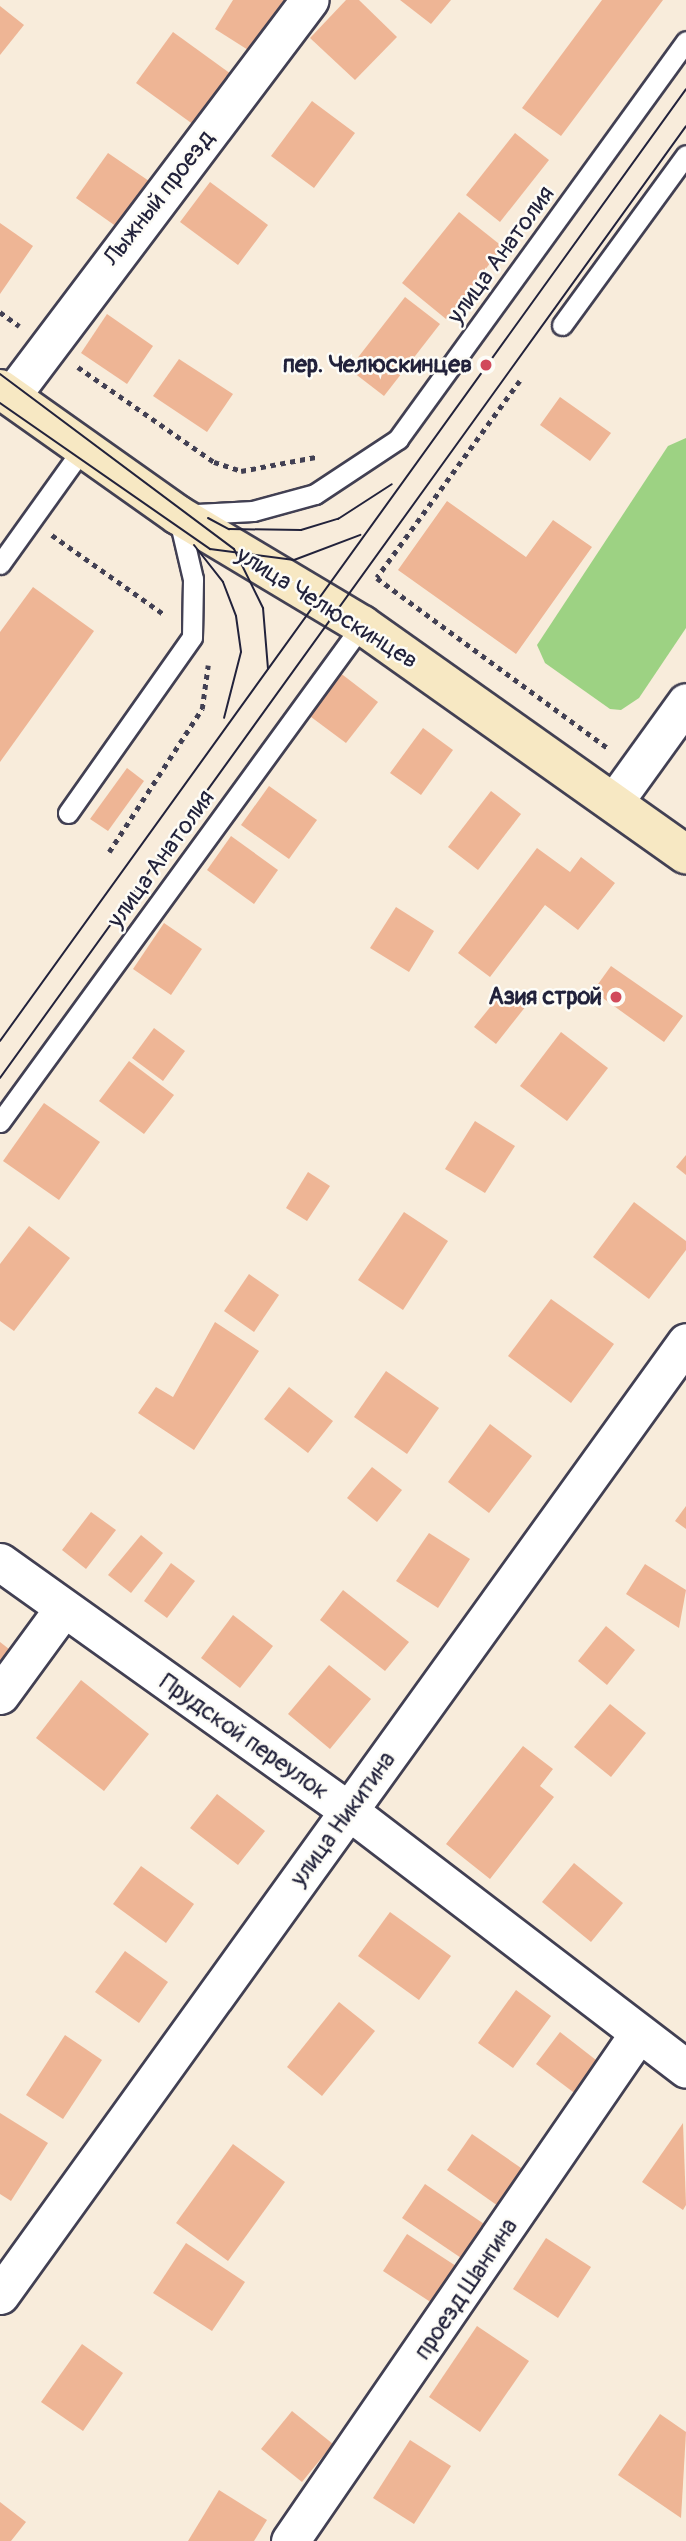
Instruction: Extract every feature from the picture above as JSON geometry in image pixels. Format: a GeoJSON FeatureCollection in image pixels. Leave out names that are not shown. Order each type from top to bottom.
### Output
{"type":"FeatureCollection","features":[{"type":"Feature","properties":{"kind":"main road","name":"улица Челюскинцев"},"geometry":{"type":"LineString","coordinates":[[6,393],[178,515],[362,625],[686,854]]}},
{"type":"Feature","properties":{"kind":"street","name":"Лыжный проезд"},"geometry":{"type":"LineString","coordinates":[[6,393],[47,345],[309,0]]}},
{"type":"Feature","properties":{"kind":"street"},"geometry":{"type":"LineString","coordinates":[[614,802],[686,702]]}},
{"type":"Feature","properties":{"kind":"street","name":"улица Никитина"},"geometry":{"type":"LineString","coordinates":[[0,2295],[686,1342]]}},
{"type":"Feature","properties":{"kind":"street","name":"Прудской переулок"},"geometry":{"type":"LineString","coordinates":[[0,1562],[349,1811],[686,2068]]}},
{"type":"Feature","properties":{"kind":"street"},"geometry":{"type":"LineString","coordinates":[[0,1695],[63,1609]]}},
{"type":"Feature","properties":{"kind":"street","name":"проезд Шангина"},"geometry":{"type":"LineString","coordinates":[[290,2541],[638,2034]]}},
{"type":"Feature","properties":{"kind":"lane","name":"улица Анатолия"},"geometry":{"type":"LineString","coordinates":[[178,515],[253,511],[315,494],[398,439],[686,41]]}},
{"type":"Feature","properties":{"kind":"lane"},"geometry":{"type":"LineString","coordinates":[[562,325],[686,155]]}},
{"type":"Feature","properties":{"kind":"lane"},"geometry":{"type":"LineString","coordinates":[[0,564],[83,448]]}},
{"type":"Feature","properties":{"kind":"lane"},"geometry":{"type":"LineString","coordinates":[[68,813],[192,636],[193,579],[178,515]]}},
{"type":"Feature","properties":{"kind":"lane","name":"улица Анатолия"},"geometry":{"type":"LineString","coordinates":[[0,1122],[362,625]]}},
{"type":"Feature","properties":{"kind":"path"},"geometry":{"type":"LineString","coordinates":[[0,313],[214,462],[241,471],[327,454]]}},
{"type":"Feature","properties":{"kind":"path"},"geometry":{"type":"LineString","coordinates":[[520,381],[377,578],[638,770]]}},
{"type":"Feature","properties":{"kind":"path"},"geometry":{"type":"LineString","coordinates":[[31,520],[192,636],[206,654],[210,678],[202,709],[109,852]]}},
{"type":"Feature","properties":{"kind":"green space"},"geometry":{"type":"Polygon","coordinates":[[[686,438],[686,628],[639,698],[621,710],[610,709],[545,663],[537,645],[668,446],[686,438]]]}},
{"type":"Feature","properties":{"kind":"building"},"geometry":{"type":"Polygon","coordinates":[[[233,0],[295,0],[259,57],[215,29],[233,0]]]}},
{"type":"Feature","properties":{"kind":"building"},"geometry":{"type":"Polygon","coordinates":[[[346,0],[359,0],[397,37],[355,80],[310,38],[346,0]]]}},
{"type":"Feature","properties":{"kind":"building"},"geometry":{"type":"Polygon","coordinates":[[[400,0],[451,0],[431,24],[400,0]]]}},
{"type":"Feature","properties":{"kind":"building"},"geometry":{"type":"Polygon","coordinates":[[[602,0],[663,0],[561,136],[522,108],[602,0]]]}},
{"type":"Feature","properties":{"kind":"building"},"geometry":{"type":"Polygon","coordinates":[[[0,6],[24,25],[0,55],[0,6]]]}},
{"type":"Feature","properties":{"kind":"building"},"geometry":{"type":"Polygon","coordinates":[[[173,32],[231,74],[194,125],[136,83],[173,32]]]}},
{"type":"Feature","properties":{"kind":"building"},"geometry":{"type":"Polygon","coordinates":[[[312,101],[355,133],[314,188],[271,156],[312,101]]]}},
{"type":"Feature","properties":{"kind":"building"},"geometry":{"type":"Polygon","coordinates":[[[515,133],[549,160],[500,222],[466,195],[515,133]]]}},
{"type":"Feature","properties":{"kind":"building"},"geometry":{"type":"Polygon","coordinates":[[[108,153],[149,181],[117,227],[76,198],[108,153]]]}},
{"type":"Feature","properties":{"kind":"building"},"geometry":{"type":"Polygon","coordinates":[[[210,182],[268,225],[238,265],[180,222],[210,182]]]}},
{"type":"Feature","properties":{"kind":"building"},"geometry":{"type":"Polygon","coordinates":[[[459,212],[503,247],[446,319],[402,283],[459,212]]]}},
{"type":"Feature","properties":{"kind":"building"},"geometry":{"type":"Polygon","coordinates":[[[0,223],[33,246],[0,294],[0,223]]]}},
{"type":"Feature","properties":{"kind":"building"},"geometry":{"type":"Polygon","coordinates":[[[405,297],[440,324],[384,396],[349,369],[405,297]]]}},
{"type":"Feature","properties":{"kind":"building"},"geometry":{"type":"Polygon","coordinates":[[[107,314],[153,346],[127,384],[81,353],[107,314]]]}},
{"type":"Feature","properties":{"kind":"building"},"geometry":{"type":"Polygon","coordinates":[[[179,359],[233,394],[207,432],[153,396],[179,359]]]}},
{"type":"Feature","properties":{"kind":"building"},"geometry":{"type":"Polygon","coordinates":[[[560,397],[611,433],[590,461],[540,425],[560,397]]]}},
{"type":"Feature","properties":{"kind":"building"},"geometry":{"type":"Polygon","coordinates":[[[447,501],[526,557],[553,520],[592,547],[516,654],[398,570],[447,501]]]}},
{"type":"Feature","properties":{"kind":"building"},"geometry":{"type":"Polygon","coordinates":[[[33,587],[94,631],[0,762],[0,632],[33,587]]]}},
{"type":"Feature","properties":{"kind":"building"},"geometry":{"type":"Polygon","coordinates":[[[339,672],[378,702],[346,743],[307,714],[339,672]]]}},
{"type":"Feature","properties":{"kind":"building"},"geometry":{"type":"Polygon","coordinates":[[[423,728],[453,750],[421,795],[390,773],[423,728]]]}},
{"type":"Feature","properties":{"kind":"building"},"geometry":{"type":"Polygon","coordinates":[[[127,768],[144,781],[108,831],[90,819],[127,768]]]}},
{"type":"Feature","properties":{"kind":"building"},"geometry":{"type":"Polygon","coordinates":[[[269,786],[317,820],[289,859],[241,825],[269,786]]]}},
{"type":"Feature","properties":{"kind":"building"},"geometry":{"type":"Polygon","coordinates":[[[491,791],[521,814],[478,870],[448,847],[491,791]]]}},
{"type":"Feature","properties":{"kind":"building"},"geometry":{"type":"Polygon","coordinates":[[[231,836],[278,870],[254,904],[207,870],[231,836]]]}},
{"type":"Feature","properties":{"kind":"building"},"geometry":{"type":"Polygon","coordinates":[[[537,848],[570,872],[581,857],[615,883],[578,930],[545,905],[490,977],[458,953],[537,848]]]}},
{"type":"Feature","properties":{"kind":"building"},"geometry":{"type":"Polygon","coordinates":[[[396,907],[434,931],[409,972],[370,948],[396,907]]]}},
{"type":"Feature","properties":{"kind":"building"},"geometry":{"type":"Polygon","coordinates":[[[164,923],[202,949],[171,995],[133,969],[164,923]]]}},
{"type":"Feature","properties":{"kind":"building"},"geometry":{"type":"Polygon","coordinates":[[[611,966],[683,1016],[664,1042],[593,991],[611,966]]]}},
{"type":"Feature","properties":{"kind":"building"},"geometry":{"type":"Polygon","coordinates":[[[504,990],[526,1006],[496,1044],[474,1027],[504,990]]]}},
{"type":"Feature","properties":{"kind":"building"},"geometry":{"type":"Polygon","coordinates":[[[154,1028],[185,1051],[163,1081],[132,1058],[154,1028]]]}},
{"type":"Feature","properties":{"kind":"building"},"geometry":{"type":"Polygon","coordinates":[[[561,1032],[608,1068],[567,1121],[520,1086],[561,1032]]]}},
{"type":"Feature","properties":{"kind":"building"},"geometry":{"type":"Polygon","coordinates":[[[129,1061],[174,1095],[144,1134],[99,1101],[129,1061]]]}},
{"type":"Feature","properties":{"kind":"building"},"geometry":{"type":"Polygon","coordinates":[[[44,1103],[100,1142],[59,1200],[3,1161],[44,1103]]]}},
{"type":"Feature","properties":{"kind":"building"},"geometry":{"type":"Polygon","coordinates":[[[475,1121],[515,1146],[485,1193],[445,1169],[475,1121]]]}},
{"type":"Feature","properties":{"kind":"building"},"geometry":{"type":"Polygon","coordinates":[[[686,1155],[686,1175],[676,1167],[686,1155]]]}},
{"type":"Feature","properties":{"kind":"building"},"geometry":{"type":"Polygon","coordinates":[[[308,1172],[330,1186],[307,1221],[286,1208],[308,1172]]]}},
{"type":"Feature","properties":{"kind":"building"},"geometry":{"type":"Polygon","coordinates":[[[634,1202],[686,1241],[686,1250],[649,1299],[593,1257],[634,1202]]]}},
{"type":"Feature","properties":{"kind":"building"},"geometry":{"type":"Polygon","coordinates":[[[404,1212],[448,1241],[403,1310],[358,1280],[404,1212]]]}},
{"type":"Feature","properties":{"kind":"building"},"geometry":{"type":"Polygon","coordinates":[[[29,1226],[70,1258],[14,1331],[0,1321],[0,1264],[29,1226]]]}},
{"type":"Feature","properties":{"kind":"building"},"geometry":{"type":"Polygon","coordinates":[[[249,1274],[279,1295],[254,1332],[224,1311],[249,1274]]]}},
{"type":"Feature","properties":{"kind":"building"},"geometry":{"type":"Polygon","coordinates":[[[551,1299],[614,1344],[571,1403],[508,1356],[551,1299]]]}},
{"type":"Feature","properties":{"kind":"building"},"geometry":{"type":"Polygon","coordinates":[[[215,1322],[259,1351],[194,1450],[138,1413],[156,1387],[173,1397],[215,1322]]]}},
{"type":"Feature","properties":{"kind":"building"},"geometry":{"type":"Polygon","coordinates":[[[386,1371],[439,1408],[407,1454],[354,1417],[386,1371]]]}},
{"type":"Feature","properties":{"kind":"building"},"geometry":{"type":"Polygon","coordinates":[[[289,1387],[333,1421],[308,1453],[264,1419],[289,1387]]]}},
{"type":"Feature","properties":{"kind":"building"},"geometry":{"type":"Polygon","coordinates":[[[490,1424],[532,1456],[489,1513],[448,1482],[490,1424]]]}},
{"type":"Feature","properties":{"kind":"building"},"geometry":{"type":"Polygon","coordinates":[[[372,1467],[402,1490],[377,1522],[347,1498],[372,1467]]]}},
{"type":"Feature","properties":{"kind":"building"},"geometry":{"type":"Polygon","coordinates":[[[686,1506],[686,1529],[675,1521],[686,1506]]]}},
{"type":"Feature","properties":{"kind":"building"},"geometry":{"type":"Polygon","coordinates":[[[91,1512],[116,1530],[86,1569],[62,1550],[91,1512]]]}},
{"type":"Feature","properties":{"kind":"building"},"geometry":{"type":"Polygon","coordinates":[[[429,1533],[470,1559],[438,1608],[396,1581],[429,1533]]]}},
{"type":"Feature","properties":{"kind":"building"},"geometry":{"type":"Polygon","coordinates":[[[141,1535],[163,1553],[131,1593],[108,1575],[141,1535]]]}},
{"type":"Feature","properties":{"kind":"building"},"geometry":{"type":"Polygon","coordinates":[[[171,1563],[195,1581],[167,1618],[144,1601],[171,1563]]]}},
{"type":"Feature","properties":{"kind":"building"},"geometry":{"type":"Polygon","coordinates":[[[645,1564],[686,1590],[679,1628],[626,1594],[645,1564]]]}},
{"type":"Feature","properties":{"kind":"building"},"geometry":{"type":"Polygon","coordinates":[[[343,1590],[409,1642],[385,1671],[320,1620],[343,1590]]]}},
{"type":"Feature","properties":{"kind":"building"},"geometry":{"type":"Polygon","coordinates":[[[233,1615],[273,1646],[240,1688],[201,1658],[233,1615]]]}},
{"type":"Feature","properties":{"kind":"building"},"geometry":{"type":"Polygon","coordinates":[[[606,1626],[635,1650],[607,1685],[578,1661],[606,1626]]]}},
{"type":"Feature","properties":{"kind":"building"},"geometry":{"type":"Polygon","coordinates":[[[0,1642],[9,1649],[0,1662],[0,1642]]]}},
{"type":"Feature","properties":{"kind":"building"},"geometry":{"type":"Polygon","coordinates":[[[329,1665],[371,1699],[330,1749],[288,1714],[329,1665]]]}},
{"type":"Feature","properties":{"kind":"building"},"geometry":{"type":"Polygon","coordinates":[[[81,1680],[149,1734],[104,1791],[36,1738],[81,1680]]]}},
{"type":"Feature","properties":{"kind":"building"},"geometry":{"type":"Polygon","coordinates":[[[610,1704],[646,1733],[611,1777],[574,1747],[610,1704]]]}},
{"type":"Feature","properties":{"kind":"building"},"geometry":{"type":"Polygon","coordinates":[[[523,1746],[553,1769],[540,1786],[554,1797],[490,1879],[446,1844],[523,1746]]]}},
{"type":"Feature","properties":{"kind":"building"},"geometry":{"type":"Polygon","coordinates":[[[217,1794],[265,1831],[238,1865],[190,1828],[217,1794]]]}},
{"type":"Feature","properties":{"kind":"building"},"geometry":{"type":"Polygon","coordinates":[[[574,1863],[623,1903],[591,1942],[542,1902],[574,1863]]]}},
{"type":"Feature","properties":{"kind":"building"},"geometry":{"type":"Polygon","coordinates":[[[141,1866],[194,1904],[166,1943],[113,1904],[141,1866]]]}},
{"type":"Feature","properties":{"kind":"building"},"geometry":{"type":"Polygon","coordinates":[[[390,1912],[451,1956],[419,2000],[358,1956],[390,1912]]]}},
{"type":"Feature","properties":{"kind":"building"},"geometry":{"type":"Polygon","coordinates":[[[125,1951],[168,1982],[139,2023],[95,1992],[125,1951]]]}},
{"type":"Feature","properties":{"kind":"building"},"geometry":{"type":"Polygon","coordinates":[[[516,1990],[551,2016],[513,2068],[478,2043],[516,1990]]]}},
{"type":"Feature","properties":{"kind":"building"},"geometry":{"type":"Polygon","coordinates":[[[339,2002],[375,2031],[322,2096],[287,2067],[339,2002]]]}},
{"type":"Feature","properties":{"kind":"building"},"geometry":{"type":"Polygon","coordinates":[[[560,2032],[605,2067],[581,2098],[536,2064],[560,2032]]]}},
{"type":"Feature","properties":{"kind":"building"},"geometry":{"type":"Polygon","coordinates":[[[65,2035],[102,2060],[63,2119],[26,2095],[65,2035]]]}},
{"type":"Feature","properties":{"kind":"building"},"geometry":{"type":"Polygon","coordinates":[[[0,2113],[48,2143],[11,2201],[0,2194],[0,2113]]]}},
{"type":"Feature","properties":{"kind":"building"},"geometry":{"type":"Polygon","coordinates":[[[683,2123],[686,2205],[683,2210],[642,2182],[683,2123]]]}},
{"type":"Feature","properties":{"kind":"building"},"geometry":{"type":"Polygon","coordinates":[[[472,2134],[534,2177],[508,2213],[447,2170],[472,2134]]]}},
{"type":"Feature","properties":{"kind":"building"},"geometry":{"type":"Polygon","coordinates":[[[233,2144],[285,2182],[228,2261],[176,2223],[233,2144]]]}},
{"type":"Feature","properties":{"kind":"building"},"geometry":{"type":"Polygon","coordinates":[[[425,2184],[493,2230],[470,2264],[402,2218],[425,2184]]]}},
{"type":"Feature","properties":{"kind":"building"},"geometry":{"type":"Polygon","coordinates":[[[407,2234],[456,2266],[432,2303],[383,2271],[407,2234]]]}},
{"type":"Feature","properties":{"kind":"building"},"geometry":{"type":"Polygon","coordinates":[[[546,2238],[591,2267],[558,2318],[513,2289],[546,2238]]]}},
{"type":"Feature","properties":{"kind":"building"},"geometry":{"type":"Polygon","coordinates":[[[186,2243],[245,2282],[212,2331],[153,2293],[186,2243]]]}},
{"type":"Feature","properties":{"kind":"building"},"geometry":{"type":"Polygon","coordinates":[[[477,2326],[529,2361],[480,2432],[429,2397],[477,2326]]]}},
{"type":"Feature","properties":{"kind":"building"},"geometry":{"type":"Polygon","coordinates":[[[82,2344],[123,2373],[83,2431],[41,2402],[82,2344]]]}},
{"type":"Feature","properties":{"kind":"building"},"geometry":{"type":"Polygon","coordinates":[[[292,2411],[333,2444],[302,2482],[261,2449],[292,2411]]]}},
{"type":"Feature","properties":{"kind":"building"},"geometry":{"type":"Polygon","coordinates":[[[660,2414],[686,2432],[681,2518],[618,2475],[660,2414]]]}},
{"type":"Feature","properties":{"kind":"building"},"geometry":{"type":"Polygon","coordinates":[[[410,2440],[451,2466],[414,2524],[373,2498],[410,2440]]]}},
{"type":"Feature","properties":{"kind":"building"},"geometry":{"type":"Polygon","coordinates":[[[219,2490],[267,2520],[254,2541],[188,2541],[219,2490]]]}},
{"type":"Feature","properties":{"kind":"building"},"geometry":{"type":"Polygon","coordinates":[[[0,2502],[26,2522],[11,2541],[0,2541],[0,2502]]]}},
{"type":"Feature","properties":{"kind":"tram line"},"geometry":{"type":"LineString","coordinates":[[0,1041],[686,89]]}},
{"type":"Feature","properties":{"kind":"tram line"},"geometry":{"type":"LineString","coordinates":[[0,1078],[686,126]]}},
{"type":"Feature","properties":{"kind":"tram line"},"geometry":{"type":"LineString","coordinates":[[0,374],[234,549],[263,608],[268,669]]}},
{"type":"Feature","properties":{"kind":"tram line"},"geometry":{"type":"LineString","coordinates":[[0,403],[210,549],[294,560],[360,535]]}},
{"type":"Feature","properties":{"kind":"tram line"},"geometry":{"type":"LineString","coordinates":[[208,518],[229,529],[301,530],[338,519],[392,484]]}},
{"type":"Feature","properties":{"kind":"tram line"},"geometry":{"type":"LineString","coordinates":[[194,545],[223,582],[236,616],[241,652],[224,718]]}},
{"type":"Feature","properties":{"kind":"place","name":"пер. Челюскинцев"},"geometry":{"type":"Point","coordinates":[486,365]}},
{"type":"Feature","properties":{"kind":"place","name":"Азия строй"},"geometry":{"type":"Point","coordinates":[616,997]}}]}
